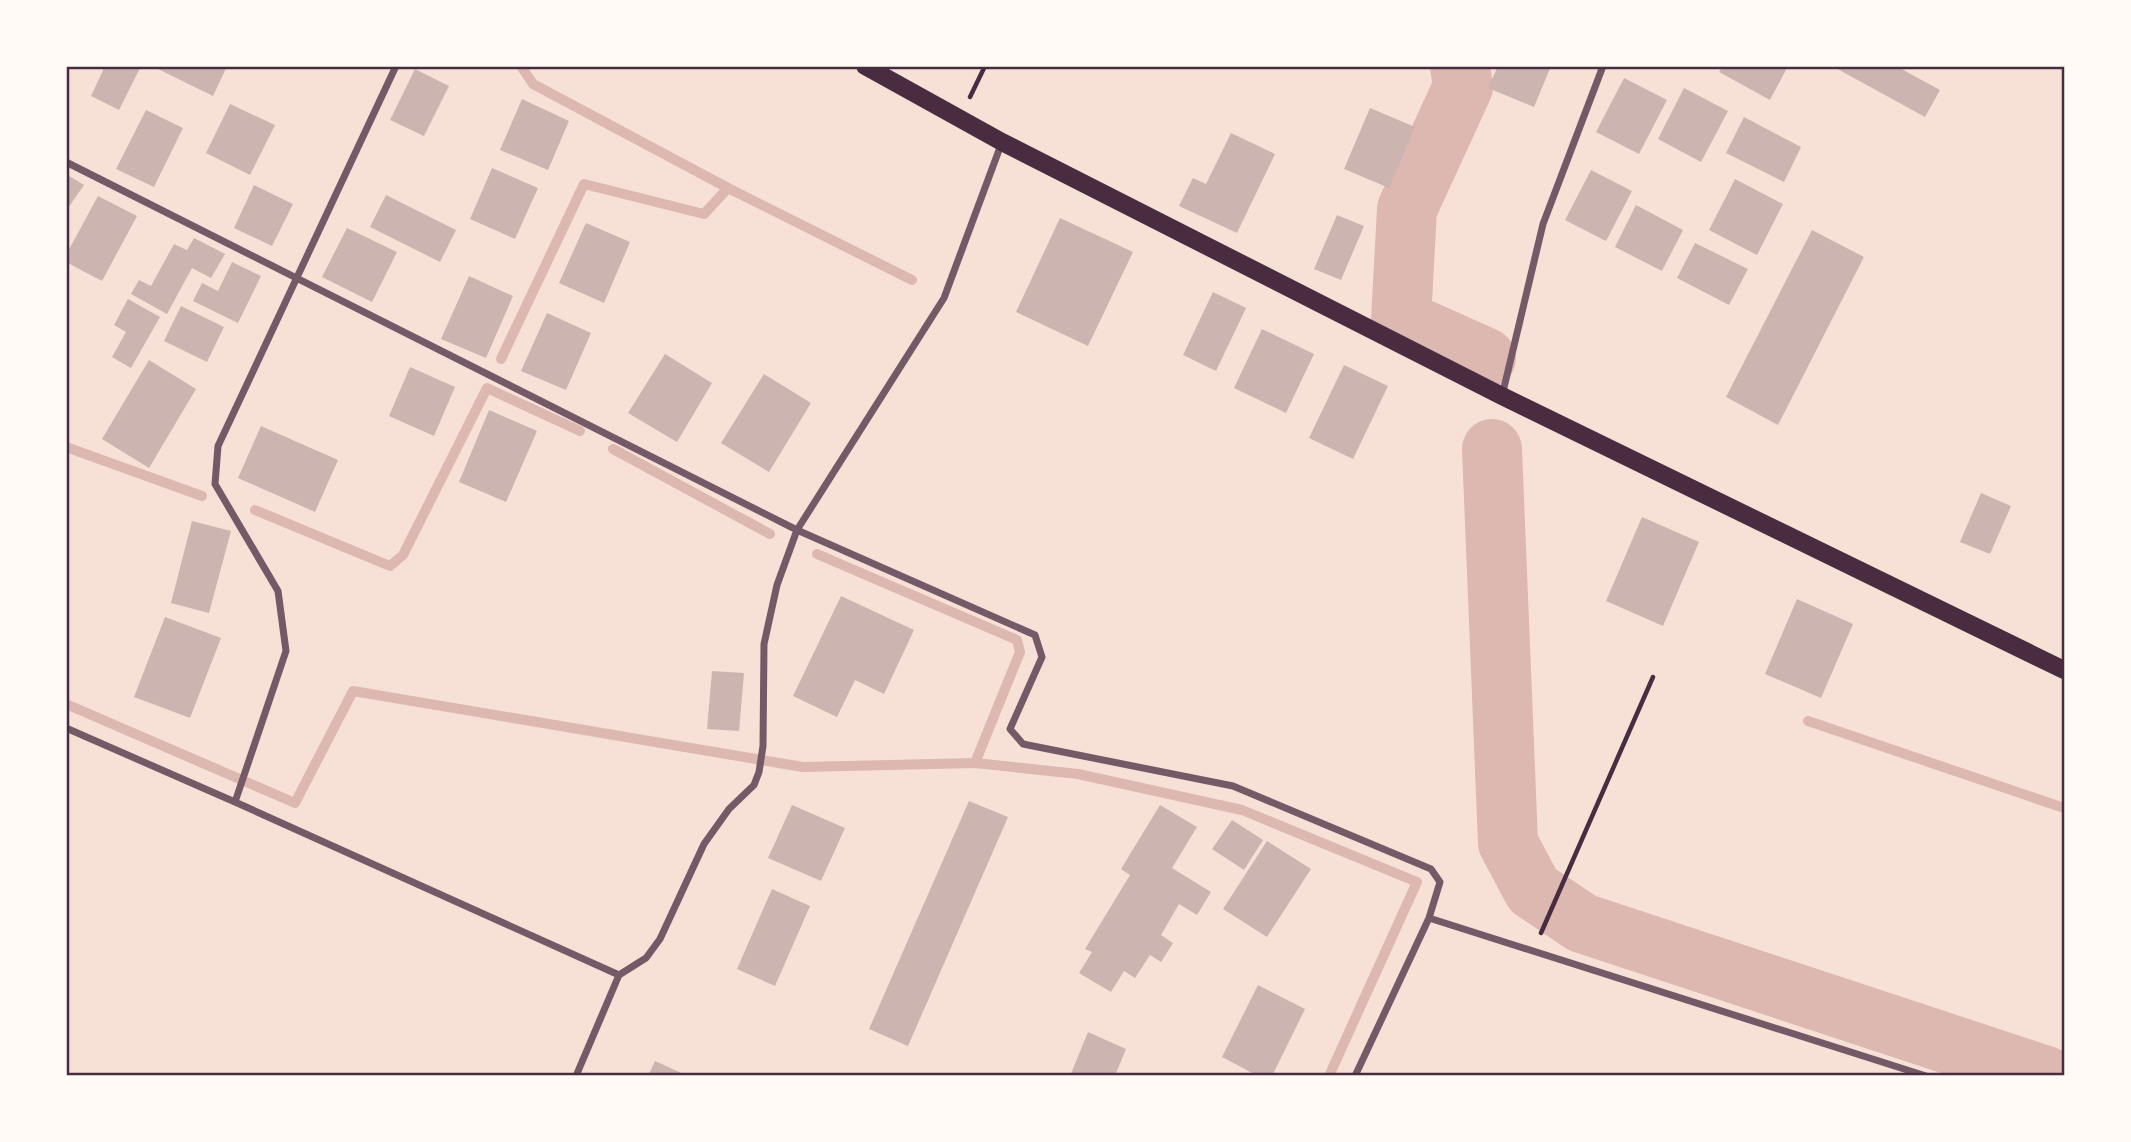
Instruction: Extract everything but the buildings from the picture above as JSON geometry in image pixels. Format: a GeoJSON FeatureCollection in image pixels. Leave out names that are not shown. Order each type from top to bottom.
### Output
{"type":"FeatureCollection","features":[{"type":"Feature","properties":{"kind":"main road"},"geometry":{"type":"LineString","coordinates":[[865,66],[1002,142],[1502,396],[2064,670]]}},
{"type":"Feature","properties":{"kind":"street"},"geometry":{"type":"LineString","coordinates":[[235,802],[286,651],[278,591],[215,484],[218,446],[396,66]]}},
{"type":"Feature","properties":{"kind":"street"},"geometry":{"type":"LineString","coordinates":[[1502,396],[1543,224],[1603,66]]}},
{"type":"Feature","properties":{"kind":"street"},"geometry":{"type":"LineString","coordinates":[[576,1076],[619,975],[646,958],[660,939],[704,844],[729,809],[754,785],[763,746],[764,644],[777,585],[797,530],[944,298],[1002,142]]}},
{"type":"Feature","properties":{"kind":"street"},"geometry":{"type":"LineString","coordinates":[[66,162],[797,530],[1035,635],[1042,657],[1010,729],[1023,744],[1233,786],[1431,869],[1440,882],[1429,918],[1355,1076]]}},
{"type":"Feature","properties":{"kind":"street"},"geometry":{"type":"LineString","coordinates":[[66,729],[619,975]]}},
{"type":"Feature","properties":{"kind":"street"},"geometry":{"type":"LineString","coordinates":[[1429,918],[1926,1076]]}},
{"type":"Feature","properties":{"kind":"path"},"geometry":{"type":"LineString","coordinates":[[960,119],[985,66]]}},
{"type":"Feature","properties":{"kind":"path"},"geometry":{"type":"LineString","coordinates":[[1547,919],[1653,677]]}},
{"type":"Feature","properties":{"kind":"waterway"},"geometry":{"type":"LineString","coordinates":[[521,66],[533,84],[728,188],[912,280]]}},
{"type":"Feature","properties":{"kind":"waterway"},"geometry":{"type":"LineString","coordinates":[[1460,66],[1463,87],[1407,209],[1401,320],[1486,358]]}},
{"type":"Feature","properties":{"kind":"waterway"},"geometry":{"type":"LineString","coordinates":[[501,359],[584,184],[704,214],[728,188]]}},
{"type":"Feature","properties":{"kind":"waterway"},"geometry":{"type":"LineString","coordinates":[[255,510],[390,566],[403,555],[487,388],[580,431]]}},
{"type":"Feature","properties":{"kind":"waterway"},"geometry":{"type":"LineString","coordinates":[[66,447],[202,496]]}},
{"type":"Feature","properties":{"kind":"waterway"},"geometry":{"type":"LineString","coordinates":[[613,449],[770,534]]}},
{"type":"Feature","properties":{"kind":"waterway"},"geometry":{"type":"LineString","coordinates":[[1492,449],[1508,843],[1533,890],[1582,923],[2046,1076]]}},
{"type":"Feature","properties":{"kind":"waterway"},"geometry":{"type":"LineString","coordinates":[[817,554],[1017,640],[1020,652],[975,763]]}},
{"type":"Feature","properties":{"kind":"waterway"},"geometry":{"type":"LineString","coordinates":[[66,704],[295,803],[353,691],[803,767],[975,763],[1078,774],[1242,810],[1417,882],[1329,1076]]}},
{"type":"Feature","properties":{"kind":"waterway"},"geometry":{"type":"LineString","coordinates":[[1808,721],[2064,808]]}}]}
